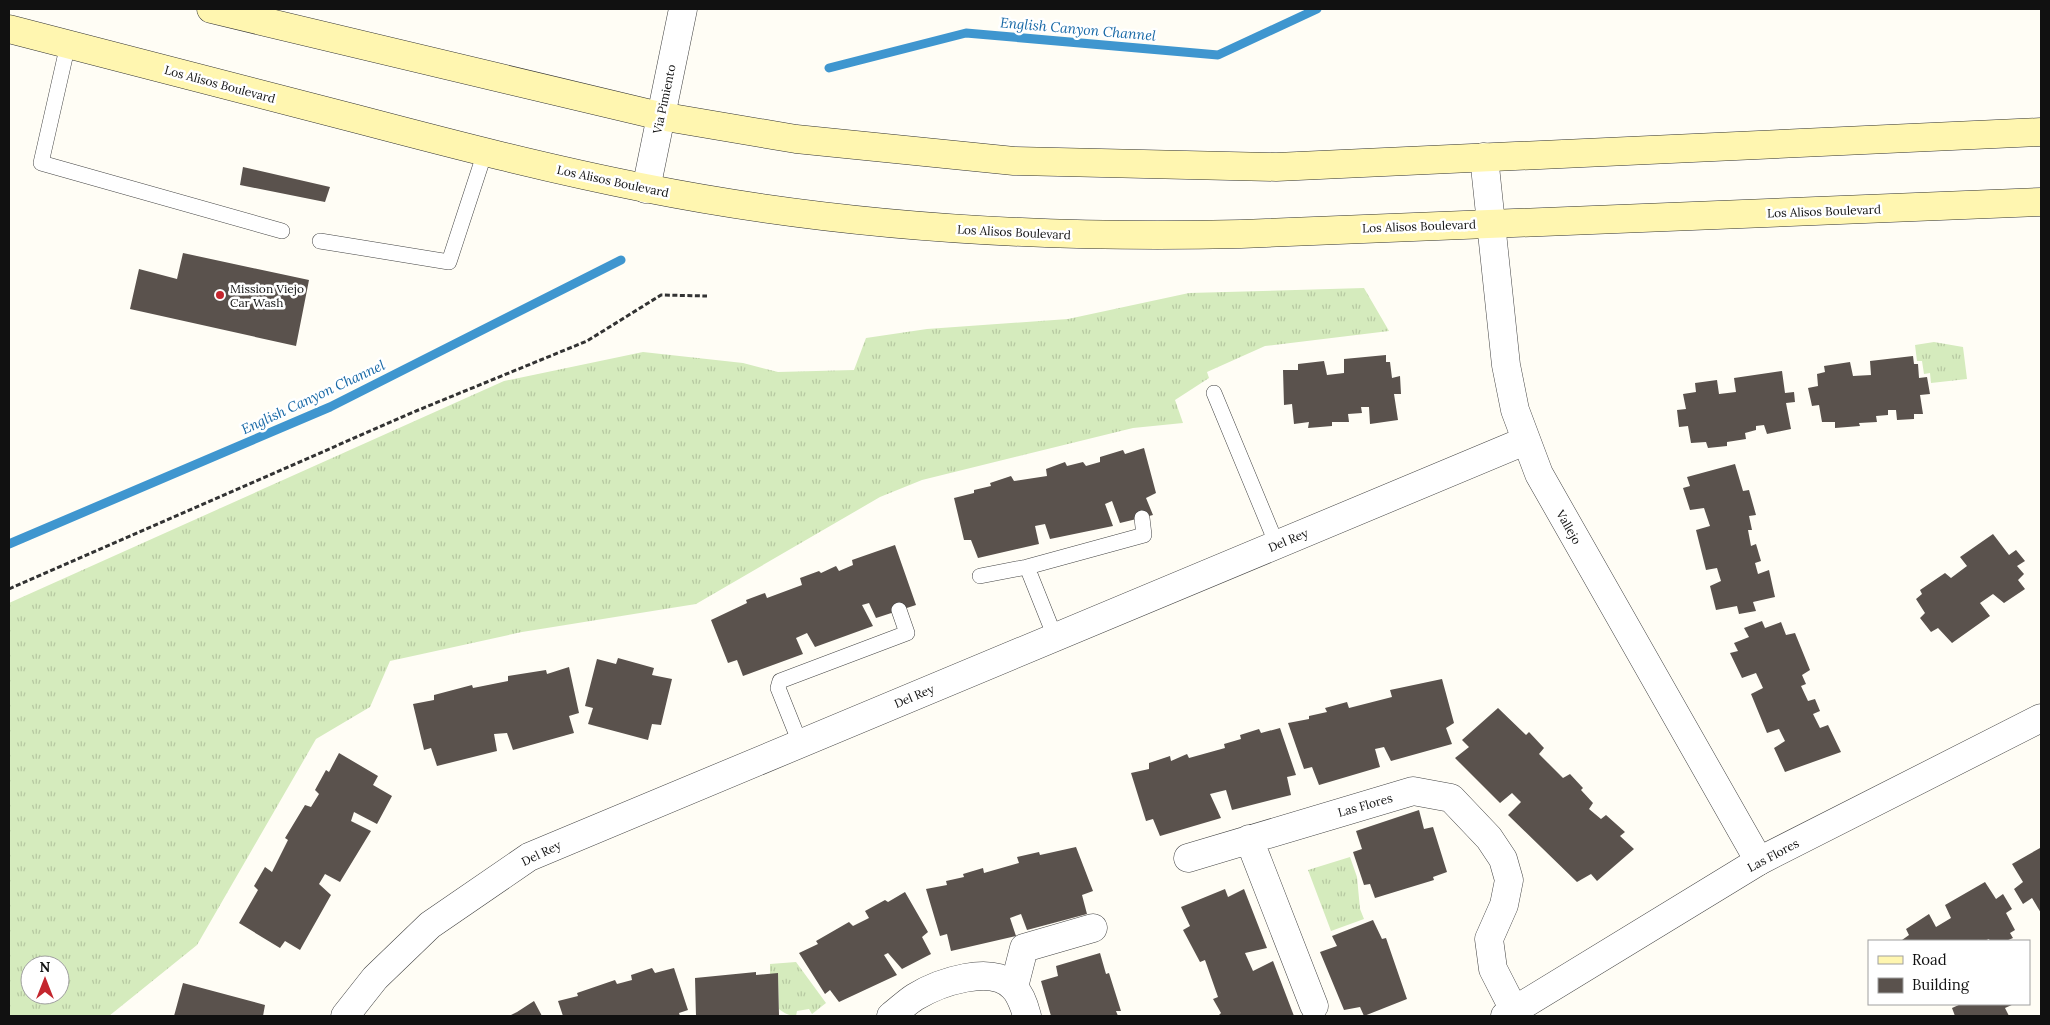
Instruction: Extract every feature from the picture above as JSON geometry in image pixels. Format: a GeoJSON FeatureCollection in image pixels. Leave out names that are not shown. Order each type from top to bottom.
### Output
{"type":"FeatureCollection","features":[{"type":"Feature","properties":{"kind":"main road"},"geometry":{"type":"LineString","coordinates":[[210,9],[660,116],[796,139],[1014,161],[1276,167],[2041,132]]}},
{"type":"Feature","properties":{"kind":"main road","name":"Los Alisos Boulevard"},"geometry":{"type":"LineString","coordinates":[[9,29],[485,152],[646,189],[855,220],[1031,234],[1134,237],[2041,202]]}},
{"type":"Feature","properties":{"kind":"street","name":"Via Pimiento"},"geometry":{"type":"LineString","coordinates":[[646,189],[684,9]]}},
{"type":"Feature","properties":{"kind":"street","name":"Vallejo"},"geometry":{"type":"LineString","coordinates":[[1484,158],[1506,364],[1515,410],[1525,441],[1539,474],[1759,861]]}},
{"type":"Feature","properties":{"kind":"street","name":"Del Rey"},"geometry":{"type":"LineString","coordinates":[[345,1016],[375,978],[430,924],[529,856],[1525,441]]}},
{"type":"Feature","properties":{"kind":"street","name":"Las Flores"},"geometry":{"type":"LineString","coordinates":[[1188,858],[1412,791],[1451,798],[1489,838],[1503,859],[1509,880],[1504,905],[1489,938],[1493,969],[1510,1014],[1759,861],[2041,718]]}},
{"type":"Feature","properties":{"kind":"street"},"geometry":{"type":"LineString","coordinates":[[1249,839],[1314,1006]]}},
{"type":"Feature","properties":{"kind":"street"},"geometry":{"type":"LineString","coordinates":[[1014,987],[1024,948],[1093,928]]}},
{"type":"Feature","properties":{"kind":"street"},"geometry":{"type":"LineString","coordinates":[[891,1016],[915,997],[947,983],[976,975],[997,977],[1014,987],[1027,1016]]}},
{"type":"Feature","properties":{"kind":"lane"},"geometry":{"type":"LineString","coordinates":[[68,44],[41,163],[282,231]]}},
{"type":"Feature","properties":{"kind":"lane"},"geometry":{"type":"LineString","coordinates":[[320,241],[449,262],[485,152]]}},
{"type":"Feature","properties":{"kind":"lane"},"geometry":{"type":"LineString","coordinates":[[1214,393],[1277,545]]}},
{"type":"Feature","properties":{"kind":"lane"},"geometry":{"type":"LineString","coordinates":[[980,576],[1028,567],[1144,535],[1142,518]]}},
{"type":"Feature","properties":{"kind":"lane"},"geometry":{"type":"LineString","coordinates":[[1028,567],[1055,637]]}},
{"type":"Feature","properties":{"kind":"lane"},"geometry":{"type":"LineString","coordinates":[[800,743],[778,688],[780,681],[907,633],[899,610]]}},
{"type":"Feature","properties":{"kind":"path"},"geometry":{"type":"LineString","coordinates":[[9,590],[382,425],[587,341],[661,295],[707,296]]}},
{"type":"Feature","properties":{"kind":"green space"},"geometry":{"type":"Polygon","coordinates":[[[1364,288],[1389,331],[1265,346],[1207,372],[1209,378],[1175,400],[1183,423],[1133,428],[922,480],[880,497],[696,604],[522,632],[390,661],[370,707],[316,739],[197,945],[109,1016],[9,1016],[9,603],[504,381],[643,352],[743,363],[778,372],[854,370],[866,338],[927,329],[1068,319],[1189,293],[1364,288]]]}},
{"type":"Feature","properties":{"kind":"green space"},"geometry":{"type":"Polygon","coordinates":[[[1934,342],[1963,347],[1967,379],[1931,383],[1930,373],[1924,374],[1922,361],[1917,361],[1915,345],[1934,342]]]}},
{"type":"Feature","properties":{"kind":"green space"},"geometry":{"type":"Polygon","coordinates":[[[1350,857],[1357,877],[1360,909],[1364,919],[1331,931],[1308,870],[1350,857]]]}},
{"type":"Feature","properties":{"kind":"green space"},"geometry":{"type":"Polygon","coordinates":[[[796,962],[826,1003],[812,1014],[809,1009],[797,1011],[796,1016],[793,1016],[779,1009],[778,974],[770,974],[770,964],[796,962]]]}},
{"type":"Feature","properties":{"kind":"building"},"geometry":{"type":"Polygon","coordinates":[[[243,167],[330,187],[325,202],[240,185],[243,167]]]}},
{"type":"Feature","properties":{"kind":"building","name":"Mission Viejo Car Wash"},"geometry":{"type":"Polygon","coordinates":[[[183,253],[309,280],[296,346],[130,309],[139,269],[177,279],[183,253]]]}},
{"type":"Feature","properties":{"kind":"building"},"geometry":{"type":"Polygon","coordinates":[[[1386,355],[1386,362],[1390,362],[1392,378],[1400,376],[1401,394],[1394,394],[1398,420],[1370,424],[1369,407],[1361,407],[1362,413],[1348,414],[1349,422],[1332,422],[1332,426],[1308,428],[1309,422],[1294,424],[1292,404],[1284,405],[1283,370],[1298,370],[1298,364],[1324,361],[1327,375],[1344,373],[1344,359],[1386,355]]]}},
{"type":"Feature","properties":{"kind":"building"},"geometry":{"type":"Polygon","coordinates":[[[1913,356],[1914,364],[1918,364],[1919,378],[1927,377],[1930,394],[1920,395],[1923,414],[1914,414],[1914,419],[1897,420],[1896,410],[1888,410],[1888,415],[1876,416],[1877,422],[1859,423],[1860,426],[1835,428],[1835,422],[1822,422],[1819,405],[1812,406],[1808,388],[1818,386],[1817,374],[1825,372],[1824,366],[1850,362],[1853,376],[1871,375],[1870,361],[1913,356]]]}},
{"type":"Feature","properties":{"kind":"building"},"geometry":{"type":"Polygon","coordinates":[[[1782,371],[1785,393],[1794,392],[1795,402],[1786,403],[1791,429],[1767,434],[1764,425],[1756,426],[1756,430],[1745,433],[1746,439],[1727,442],[1727,446],[1708,448],[1706,442],[1691,443],[1688,426],[1679,427],[1677,410],[1686,409],[1683,394],[1696,392],[1695,383],[1717,380],[1719,394],[1736,392],[1734,378],[1782,371]]]}},
{"type":"Feature","properties":{"kind":"building"},"geometry":{"type":"Polygon","coordinates":[[[1144,448],[1156,493],[1146,498],[1153,515],[1120,523],[1112,501],[1105,504],[1113,526],[1050,539],[1045,524],[1035,526],[1039,544],[978,558],[971,540],[964,540],[954,498],[974,493],[974,490],[991,486],[990,483],[1011,476],[1014,481],[1047,476],[1046,469],[1065,462],[1067,466],[1083,462],[1086,466],[1100,462],[1100,457],[1123,450],[1125,454],[1144,448]]]}},
{"type":"Feature","properties":{"kind":"building"},"geometry":{"type":"Polygon","coordinates":[[[1735,464],[1743,491],[1749,490],[1756,515],[1749,516],[1752,530],[1748,530],[1751,546],[1756,544],[1761,561],[1755,563],[1758,574],[1769,570],[1775,597],[1753,602],[1756,611],[1739,614],[1737,606],[1716,610],[1710,586],[1721,581],[1717,568],[1706,570],[1696,530],[1710,526],[1704,508],[1690,510],[1683,488],[1690,486],[1687,477],[1735,464]]]}},
{"type":"Feature","properties":{"kind":"building"},"geometry":{"type":"Polygon","coordinates":[[[1993,534],[2009,555],[2016,550],[2025,561],[2017,566],[2024,574],[2018,580],[2025,589],[2004,603],[1993,594],[1980,603],[1990,616],[1952,643],[1938,628],[1931,632],[1920,618],[1925,613],[1916,599],[1922,594],[1920,590],[1945,573],[1951,578],[1967,566],[1960,557],[1993,534]]]}},
{"type":"Feature","properties":{"kind":"building"},"geometry":{"type":"Polygon","coordinates":[[[895,545],[916,605],[876,618],[869,603],[862,605],[873,626],[815,647],[807,633],[796,638],[803,654],[743,676],[737,660],[728,663],[711,620],[747,603],[746,600],[765,593],[767,598],[802,585],[800,578],[819,571],[821,573],[836,566],[839,571],[853,565],[852,560],[895,545]]]}},
{"type":"Feature","properties":{"kind":"building"},"geometry":{"type":"Polygon","coordinates":[[[1762,621],[1765,628],[1781,622],[1786,635],[1795,633],[1810,670],[1802,675],[1806,684],[1801,686],[1808,701],[1815,699],[1820,711],[1813,714],[1820,728],[1828,725],[1841,752],[1785,772],[1774,748],[1785,741],[1779,729],[1767,733],[1751,694],[1763,688],[1756,673],[1742,678],[1730,653],[1738,651],[1734,643],[1749,637],[1744,628],[1762,621]]]}},
{"type":"Feature","properties":{"kind":"building"},"geometry":{"type":"Polygon","coordinates":[[[618,658],[654,668],[652,675],[672,679],[661,725],[652,724],[648,740],[588,724],[593,708],[585,706],[597,659],[616,664],[618,658]]]}},
{"type":"Feature","properties":{"kind":"building"},"geometry":{"type":"Polygon","coordinates":[[[569,667],[579,713],[569,716],[574,733],[513,750],[507,733],[494,734],[497,751],[437,766],[431,748],[424,750],[413,704],[434,700],[434,695],[472,685],[473,688],[508,681],[508,676],[546,670],[547,674],[569,667]]]}},
{"type":"Feature","properties":{"kind":"building"},"geometry":{"type":"Polygon","coordinates":[[[1442,679],[1454,723],[1446,728],[1452,744],[1391,761],[1384,747],[1375,749],[1380,767],[1319,785],[1312,767],[1304,769],[1288,723],[1309,719],[1309,716],[1327,712],[1325,708],[1347,702],[1349,708],[1392,697],[1390,690],[1442,679]]]}},
{"type":"Feature","properties":{"kind":"building"},"geometry":{"type":"Polygon","coordinates":[[[1498,708],[1526,735],[1529,732],[1544,748],[1539,754],[1563,778],[1570,774],[1583,788],[1581,790],[1593,803],[1589,809],[1601,819],[1606,815],[1625,832],[1620,836],[1634,849],[1597,881],[1591,874],[1577,882],[1508,815],[1521,802],[1512,793],[1500,803],[1455,758],[1469,747],[1462,740],[1498,708]]]}},
{"type":"Feature","properties":{"kind":"building"},"geometry":{"type":"Polygon","coordinates":[[[1280,728],[1296,775],[1287,777],[1291,795],[1232,810],[1226,790],[1210,794],[1221,818],[1160,836],[1153,819],[1146,821],[1131,773],[1149,769],[1149,763],[1170,756],[1171,761],[1187,754],[1189,758],[1225,748],[1224,744],[1241,739],[1240,735],[1259,729],[1261,733],[1280,728]]]}},
{"type":"Feature","properties":{"kind":"building"},"geometry":{"type":"Polygon","coordinates":[[[339,753],[378,776],[373,785],[392,796],[377,824],[354,812],[351,821],[371,831],[340,882],[325,874],[319,884],[331,895],[300,950],[285,941],[280,948],[239,923],[258,890],[254,886],[265,867],[272,872],[288,840],[285,838],[305,805],[311,807],[319,794],[315,790],[326,770],[329,772],[339,753]]]}},
{"type":"Feature","properties":{"kind":"building"},"geometry":{"type":"Polygon","coordinates":[[[1419,810],[1424,829],[1433,827],[1447,872],[1433,877],[1434,880],[1375,898],[1370,884],[1364,885],[1353,852],[1362,849],[1356,831],[1419,810]]]}},
{"type":"Feature","properties":{"kind":"building"},"geometry":{"type":"Polygon","coordinates":[[[1076,847],[1093,891],[1082,895],[1087,914],[1027,930],[1021,914],[1010,918],[1016,936],[951,951],[947,934],[940,936],[926,889],[947,885],[946,881],[964,877],[963,874],[983,868],[984,873],[1019,863],[1017,857],[1039,852],[1040,855],[1076,847]]]}},
{"type":"Feature","properties":{"kind":"building"},"geometry":{"type":"Polygon","coordinates":[[[2040,848],[2041,913],[2032,898],[2023,904],[2014,889],[2023,882],[2012,864],[2040,848]]]}},
{"type":"Feature","properties":{"kind":"building"},"geometry":{"type":"Polygon","coordinates":[[[1985,882],[1996,899],[2003,894],[2012,909],[2006,913],[2015,930],[2010,933],[2013,938],[2008,940],[1902,940],[1909,935],[1906,929],[1929,914],[1936,927],[1951,918],[1945,905],[1985,882]]]}},
{"type":"Feature","properties":{"kind":"building"},"geometry":{"type":"Polygon","coordinates":[[[1225,889],[1228,897],[1244,889],[1267,948],[1245,953],[1253,971],[1273,961],[1294,1016],[1218,1016],[1221,1013],[1213,999],[1218,997],[1205,960],[1200,962],[1183,930],[1190,926],[1181,907],[1225,889]]]}},
{"type":"Feature","properties":{"kind":"building"},"geometry":{"type":"Polygon","coordinates":[[[905,892],[928,932],[922,937],[931,954],[902,969],[888,953],[884,955],[897,975],[839,1002],[830,990],[825,994],[799,953],[818,944],[816,941],[849,922],[853,926],[869,918],[865,911],[885,900],[888,902],[905,892]]]}},
{"type":"Feature","properties":{"kind":"building"},"geometry":{"type":"Polygon","coordinates":[[[1373,920],[1382,939],[1386,938],[1407,999],[1364,1016],[1360,1007],[1344,1010],[1320,952],[1337,946],[1332,936],[1373,920]]]}},
{"type":"Feature","properties":{"kind":"building"},"geometry":{"type":"Polygon","coordinates":[[[1100,953],[1106,974],[1109,973],[1121,1011],[1116,1011],[1118,1016],[1051,1016],[1041,981],[1058,976],[1056,966],[1100,953]]]}},
{"type":"Feature","properties":{"kind":"building"},"geometry":{"type":"Polygon","coordinates":[[[652,968],[655,973],[674,968],[688,1010],[679,1013],[680,1016],[563,1016],[558,1001],[578,996],[577,993],[615,980],[617,984],[632,980],[631,975],[652,968]]]}},
{"type":"Feature","properties":{"kind":"building"},"geometry":{"type":"Polygon","coordinates":[[[756,972],[756,975],[778,973],[779,1016],[696,1016],[695,978],[756,972]]]}},
{"type":"Feature","properties":{"kind":"building"},"geometry":{"type":"Polygon","coordinates":[[[183,983],[265,1005],[263,1016],[174,1016],[183,983]]]}},
{"type":"Feature","properties":{"kind":"building"},"geometry":{"type":"Polygon","coordinates":[[[534,1001],[542,1016],[509,1016],[517,1012],[534,1001]]]}},
{"type":"Feature","properties":{"kind":"building"},"geometry":{"type":"Polygon","coordinates":[[[1959,1005],[2012,1005],[2005,1008],[2009,1016],[1955,1016],[1952,1008],[1959,1005]]]}},
{"type":"Feature","properties":{"kind":"waterway","name":"English Canyon Channel"},"geometry":{"type":"LineString","coordinates":[[829,68],[966,33],[1218,55],[1317,9]]}},
{"type":"Feature","properties":{"kind":"waterway","name":"English Canyon Channel"},"geometry":{"type":"LineString","coordinates":[[9,544],[330,407],[621,260]]}},
{"type":"Feature","properties":{"kind":"place","name":"Mission Viejo Car Wash"},"geometry":{"type":"Point","coordinates":[220,295]}}]}
